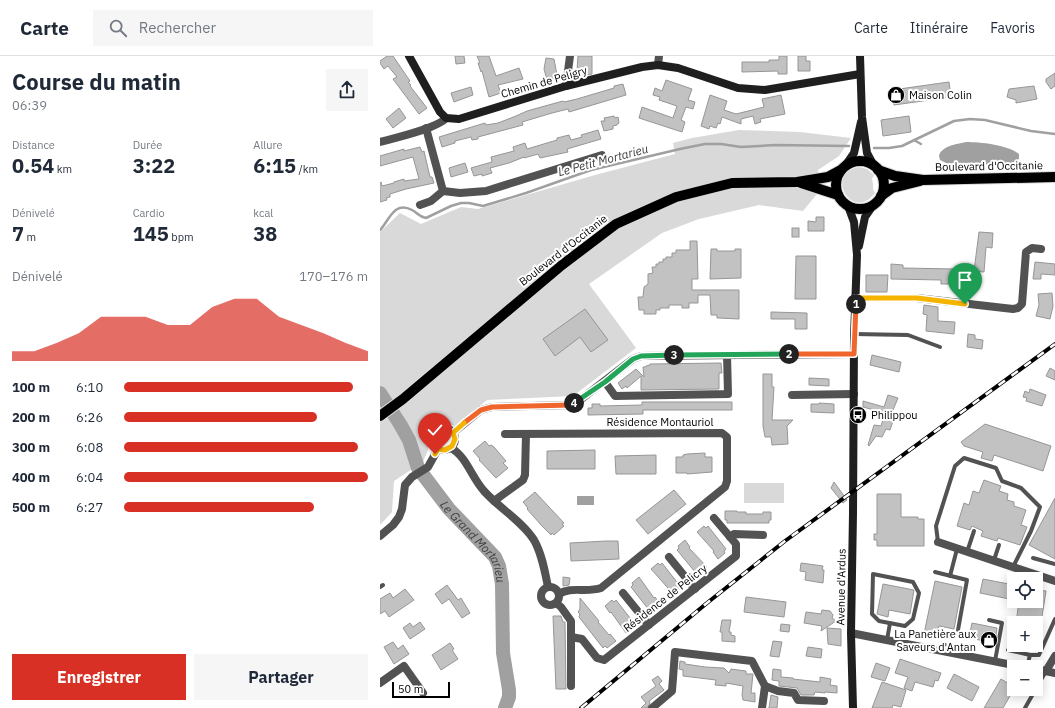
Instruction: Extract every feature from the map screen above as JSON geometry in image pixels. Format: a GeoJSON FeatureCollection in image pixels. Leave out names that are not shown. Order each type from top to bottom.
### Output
{"type":"FeatureCollection","features":[{"type":"Feature","properties":{"kind":"main road"},"geometry":{"type":"LineString","coordinates":[[409,56],[440,112],[446,118]]}},
{"type":"Feature","properties":{"kind":"main road"},"geometry":{"type":"LineString","coordinates":[[857,255],[865,217],[881,196],[883,191],[883,180],[869,157],[866,149],[862,118],[860,56]]}},
{"type":"Feature","properties":{"kind":"main road","name":"Chemin de Peligry"},"geometry":{"type":"LineString","coordinates":[[446,118],[459,119],[566,86],[642,67],[658,65],[678,68],[738,88],[751,90],[765,90],[860,74]]}},
{"type":"Feature","properties":{"kind":"main road"},"geometry":{"type":"LineString","coordinates":[[862,118],[854,153],[836,179],[836,190],[840,199],[848,206],[864,209],[874,204]]}},
{"type":"Feature","properties":{"kind":"main road"},"geometry":{"type":"LineString","coordinates":[[843,168],[854,161],[860,161],[870,163],[876,168]]}},
{"type":"Feature","properties":{"kind":"main road","name":"Boulevard d'Occitanie"},"geometry":{"type":"LineString","coordinates":[[380,416],[403,399],[562,265],[616,224],[676,197],[732,183],[797,182],[828,177],[843,168]]}},
{"type":"Feature","properties":{"kind":"main road","name":"Boulevard d'Occitanie"},"geometry":{"type":"LineString","coordinates":[[876,168],[895,176],[924,180],[1055,177]]}},
{"type":"Feature","properties":{"kind":"main road","name":"Boulevard d'Occitanie"},"geometry":{"type":"LineString","coordinates":[[881,196],[892,188],[924,180]]}},
{"type":"Feature","properties":{"kind":"main road","name":"Boulevard d'Occitanie"},"geometry":{"type":"LineString","coordinates":[[797,182],[838,195]]}},
{"type":"Feature","properties":{"kind":"main road"},"geometry":{"type":"LineString","coordinates":[[848,206],[854,222],[857,255]]}},
{"type":"Feature","properties":{"kind":"main road","name":"Avenue d'Ardus"},"geometry":{"type":"LineString","coordinates":[[853,708],[851,633],[854,334],[857,255]]}},
{"type":"Feature","properties":{"kind":"street"},"geometry":{"type":"LineString","coordinates":[[566,86],[570,56]]}},
{"type":"Feature","properties":{"kind":"street"},"geometry":{"type":"LineString","coordinates":[[658,65],[659,56]]}},
{"type":"Feature","properties":{"kind":"street"},"geometry":{"type":"LineString","coordinates":[[380,142],[443,122],[446,118]]}},
{"type":"Feature","properties":{"kind":"street"},"geometry":{"type":"LineString","coordinates":[[426,128],[443,191]]}},
{"type":"Feature","properties":{"kind":"street"},"geometry":{"type":"LineString","coordinates":[[420,205],[431,201],[443,191],[460,193],[486,191],[602,155]]}},
{"type":"Feature","properties":{"kind":"street"},"geometry":{"type":"LineString","coordinates":[[856,298],[917,298],[1013,309],[1018,308],[1022,304],[1026,252],[1032,248],[1041,249]]}},
{"type":"Feature","properties":{"kind":"street"},"geometry":{"type":"LineString","coordinates":[[453,433],[481,410],[492,407],[571,405],[576,403],[633,359],[641,356],[854,354]]}},
{"type":"Feature","properties":{"kind":"street"},"geometry":{"type":"LineString","coordinates":[[605,382],[615,396],[728,394],[727,355]]}},
{"type":"Feature","properties":{"kind":"street"},"geometry":{"type":"LineString","coordinates":[[792,395],[854,394]]}},
{"type":"Feature","properties":{"kind":"street"},"geometry":{"type":"LineString","coordinates":[[444,428],[453,433],[455,441],[451,448],[445,450],[438,449],[433,441],[436,432],[440,429],[444,428]]}},
{"type":"Feature","properties":{"kind":"street","name":"Résidence Montauriol"},"geometry":{"type":"LineString","coordinates":[[505,434],[722,433],[727,437],[727,481],[725,487],[600,588],[595,590],[565,590],[559,594]]}},
{"type":"Feature","properties":{"kind":"street"},"geometry":{"type":"LineString","coordinates":[[494,501],[523,480],[525,476],[526,434]]}},
{"type":"Feature","properties":{"kind":"street"},"geometry":{"type":"LineString","coordinates":[[451,448],[458,452],[477,483],[494,501],[524,528],[534,540],[539,551],[548,587]]}},
{"type":"Feature","properties":{"kind":"street"},"geometry":{"type":"LineString","coordinates":[[380,536],[393,525],[399,517],[402,509],[405,485],[412,477],[428,467],[438,449]]}},
{"type":"Feature","properties":{"kind":"street","name":"Résidence de Pelicry"},"geometry":{"type":"LineString","coordinates":[[571,637],[582,639],[597,658],[604,660],[736,556],[736,544],[714,518]]}},
{"type":"Feature","properties":{"kind":"street"},"geometry":{"type":"LineString","coordinates":[[730,537],[734,534],[763,535]]}},
{"type":"Feature","properties":{"kind":"street"},"geometry":{"type":"LineString","coordinates":[[938,542],[1055,581]]}},
{"type":"Feature","properties":{"kind":"street"},"geometry":{"type":"LineString","coordinates":[[669,557],[695,589]]}},
{"type":"Feature","properties":{"kind":"street"},"geometry":{"type":"LineString","coordinates":[[548,587],[554,588],[559,594],[559,598],[556,603],[549,606],[542,600],[541,597],[542,591],[548,587]]}},
{"type":"Feature","properties":{"kind":"street"},"geometry":{"type":"LineString","coordinates":[[623,593],[649,625]]}},
{"type":"Feature","properties":{"kind":"street"},"geometry":{"type":"LineString","coordinates":[[556,603],[571,620],[571,686]]}},
{"type":"Feature","properties":{"kind":"street"},"geometry":{"type":"LineString","coordinates":[[851,633],[1007,664]]}},
{"type":"Feature","properties":{"kind":"street"},"geometry":{"type":"LineString","coordinates":[[652,708],[672,691],[675,652],[752,661],[765,686],[762,708]]}},
{"type":"Feature","properties":{"kind":"street"},"geometry":{"type":"LineString","coordinates":[[1051,672],[1055,656]]}},
{"type":"Feature","properties":{"kind":"street"},"geometry":{"type":"LineString","coordinates":[[380,684],[404,666],[423,693]]}},
{"type":"Feature","properties":{"kind":"street"},"geometry":{"type":"LineString","coordinates":[[765,686],[778,691],[794,693],[798,700],[824,701]]}},
{"type":"Feature","properties":{"kind":"lane"},"geometry":{"type":"LineString","coordinates":[[854,334],[908,335],[940,347]]}},
{"type":"Feature","properties":{"kind":"lane"},"geometry":{"type":"LineString","coordinates":[[938,542],[936,526],[955,466],[964,458],[996,468],[1002,481],[1021,488],[1040,507],[1031,531],[1013,567]]}},
{"type":"Feature","properties":{"kind":"lane"},"geometry":{"type":"LineString","coordinates":[[967,552],[974,531]]}},
{"type":"Feature","properties":{"kind":"lane"},"geometry":{"type":"LineString","coordinates":[[994,560],[999,545]]}},
{"type":"Feature","properties":{"kind":"lane"},"geometry":{"type":"LineString","coordinates":[[950,576],[957,548]]}},
{"type":"Feature","properties":{"kind":"lane"},"geometry":{"type":"LineString","coordinates":[[1034,558],[1055,564]]}},
{"type":"Feature","properties":{"kind":"lane"},"geometry":{"type":"LineString","coordinates":[[935,572],[967,580],[958,630]]}},
{"type":"Feature","properties":{"kind":"lane"},"geometry":{"type":"LineString","coordinates":[[873,574],[913,582],[919,593],[913,619],[905,626],[890,623],[879,621],[872,614],[873,574]]}},
{"type":"Feature","properties":{"kind":"lane"},"geometry":{"type":"LineString","coordinates":[[1017,652],[1030,655],[1039,655],[1055,619]]}},
{"type":"Feature","properties":{"kind":"lane"},"geometry":{"type":"LineString","coordinates":[[989,620],[1002,623],[995,661]]}},
{"type":"Feature","properties":{"kind":"lane"},"geometry":{"type":"LineString","coordinates":[[887,640],[890,623]]}},
{"type":"Feature","properties":{"kind":"lane"},"geometry":{"type":"LineString","coordinates":[[1029,660],[1030,655]]}},
{"type":"Feature","properties":{"kind":"lane"},"geometry":{"type":"LineString","coordinates":[[1025,708],[1051,672]]}},
{"type":"Feature","properties":{"kind":"shaded area"},"geometry":{"type":"Polygon","coordinates":[[[739,130],[800,132],[851,138],[839,156],[818,170],[817,194],[803,211],[759,205],[699,219],[662,233],[589,284],[636,348],[573,396],[487,400],[455,426],[442,423],[427,434],[428,450],[423,462],[394,481],[392,512],[380,525],[380,232],[400,213],[421,224],[461,207],[478,209],[595,175],[675,154],[673,143],[692,138],[739,130]]]}},
{"type":"Feature","properties":{"kind":"shaded area"},"geometry":{"type":"Polygon","coordinates":[[[966,142],[986,143],[1008,148],[1019,154],[1019,159],[1011,164],[1003,165],[948,164],[940,160],[939,156],[943,150],[950,146],[966,142]]]}},
{"type":"Feature","properties":{"kind":"shaded area"},"geometry":{"type":"Polygon","coordinates":[[[859,167],[867,169],[874,175],[872,179],[875,193],[867,201],[858,202],[851,200],[845,194],[842,186],[843,178],[848,171],[859,167]]]}},
{"type":"Feature","properties":{"kind":"shaded area"},"geometry":{"type":"Polygon","coordinates":[[[744,483],[784,483],[784,503],[744,503],[744,483]]]}},
{"type":"Feature","properties":{"kind":"shaded area"},"geometry":{"type":"Polygon","coordinates":[[[577,496],[594,496],[594,505],[577,505],[577,496]]]}},
{"type":"Feature","properties":{"kind":"building"},"geometry":{"type":"Polygon","coordinates":[[[387,56],[393,56],[410,81],[408,82],[411,85],[410,86],[427,108],[419,114],[393,79],[397,77],[388,66],[384,69],[380,63],[380,61],[387,56]]]}},
{"type":"Feature","properties":{"kind":"building"},"geometry":{"type":"Polygon","coordinates":[[[455,56],[464,56],[465,63],[456,64],[455,56]]]}},
{"type":"Feature","properties":{"kind":"building"},"geometry":{"type":"Polygon","coordinates":[[[477,56],[489,56],[496,76],[519,68],[523,79],[498,85],[501,93],[489,97],[477,56]]]}},
{"type":"Feature","properties":{"kind":"building"},"geometry":{"type":"Polygon","coordinates":[[[578,56],[592,56],[592,74],[582,76],[583,70],[577,70],[578,56]]]}},
{"type":"Feature","properties":{"kind":"building"},"geometry":{"type":"Polygon","coordinates":[[[779,56],[787,56],[787,74],[778,74],[778,71],[742,72],[742,62],[769,62],[769,60],[779,60],[779,56]]]}},
{"type":"Feature","properties":{"kind":"building"},"geometry":{"type":"Polygon","coordinates":[[[798,56],[806,56],[806,61],[810,61],[810,71],[798,71],[798,56]]]}},
{"type":"Feature","properties":{"kind":"building"},"geometry":{"type":"Polygon","coordinates":[[[546,58],[554,59],[557,75],[555,78],[547,80],[544,69],[546,58]]]}},
{"type":"Feature","properties":{"kind":"building"},"geometry":{"type":"Polygon","coordinates":[[[1055,73],[1055,86],[1051,89],[1046,82],[1046,79],[1055,73]]]}},
{"type":"Feature","properties":{"kind":"building"},"geometry":{"type":"Polygon","coordinates":[[[666,80],[692,89],[688,100],[695,102],[693,109],[686,107],[681,120],[685,122],[682,132],[639,118],[642,107],[673,118],[677,106],[659,100],[660,97],[653,95],[655,88],[662,91],[666,80]]]}},
{"type":"Feature","properties":{"kind":"building"},"geometry":{"type":"Polygon","coordinates":[[[949,82],[951,97],[894,105],[892,90],[949,82]]]}},
{"type":"Feature","properties":{"kind":"building"},"geometry":{"type":"Polygon","coordinates":[[[623,84],[626,95],[569,112],[568,109],[552,113],[522,122],[523,125],[478,137],[478,139],[472,140],[471,137],[455,141],[455,143],[442,147],[439,137],[485,123],[486,125],[498,123],[527,111],[563,101],[577,99],[623,84]]]}},
{"type":"Feature","properties":{"kind":"building"},"geometry":{"type":"Polygon","coordinates":[[[1034,86],[1037,99],[1016,103],[1016,100],[1007,97],[1009,89],[1034,86]]]}},
{"type":"Feature","properties":{"kind":"building"},"geometry":{"type":"Polygon","coordinates":[[[471,87],[473,95],[454,102],[451,93],[471,87]]]}},
{"type":"Feature","properties":{"kind":"building"},"geometry":{"type":"Polygon","coordinates":[[[710,95],[727,101],[724,110],[736,114],[764,107],[762,99],[781,95],[785,114],[760,119],[761,122],[755,124],[753,116],[741,119],[741,124],[722,117],[720,124],[718,123],[716,128],[710,126],[709,129],[701,126],[710,95]]]}},
{"type":"Feature","properties":{"kind":"building"},"geometry":{"type":"Polygon","coordinates":[[[399,108],[406,118],[393,128],[386,119],[399,108]]]}},
{"type":"Feature","properties":{"kind":"building"},"geometry":{"type":"Polygon","coordinates":[[[614,116],[615,118],[618,117],[619,123],[613,126],[613,129],[604,131],[601,121],[605,121],[604,118],[614,116]]]}},
{"type":"Feature","properties":{"kind":"building"},"geometry":{"type":"Polygon","coordinates":[[[909,116],[911,132],[883,136],[881,120],[909,116]]]}},
{"type":"Feature","properties":{"kind":"building"},"geometry":{"type":"Polygon","coordinates":[[[598,130],[601,139],[567,149],[568,152],[540,158],[538,154],[524,157],[490,168],[492,173],[482,176],[482,174],[474,176],[471,168],[492,162],[491,157],[514,151],[513,147],[525,143],[527,149],[557,140],[557,138],[569,135],[571,140],[582,137],[581,135],[598,130]]]}},
{"type":"Feature","properties":{"kind":"building"},"geometry":{"type":"Polygon","coordinates":[[[420,147],[422,152],[424,151],[430,177],[432,177],[434,183],[390,194],[390,197],[386,198],[387,200],[380,202],[381,182],[382,186],[404,179],[404,181],[419,179],[413,157],[380,166],[380,156],[404,149],[404,151],[420,147]]]}},
{"type":"Feature","properties":{"kind":"building"},"geometry":{"type":"Polygon","coordinates":[[[465,163],[468,172],[451,177],[449,168],[465,163]]]}},
{"type":"Feature","properties":{"kind":"building"},"geometry":{"type":"Polygon","coordinates":[[[816,217],[824,217],[824,231],[808,231],[808,221],[816,222],[816,217]]]}},
{"type":"Feature","properties":{"kind":"building"},"geometry":{"type":"Polygon","coordinates":[[[792,228],[799,228],[799,237],[792,237],[792,228]]]}},
{"type":"Feature","properties":{"kind":"building"},"geometry":{"type":"Polygon","coordinates":[[[979,232],[993,233],[992,248],[986,247],[984,272],[974,271],[979,232]]]}},
{"type":"Feature","properties":{"kind":"building"},"geometry":{"type":"Polygon","coordinates":[[[690,241],[697,241],[698,279],[692,279],[692,290],[739,290],[739,319],[717,318],[717,315],[711,315],[710,295],[698,295],[698,303],[689,303],[689,308],[682,308],[682,305],[669,305],[669,308],[660,308],[660,310],[656,310],[656,314],[644,314],[644,310],[639,310],[638,297],[643,297],[644,287],[648,284],[648,274],[653,273],[652,267],[656,267],[656,264],[659,264],[659,262],[663,262],[663,259],[666,259],[666,257],[672,257],[672,253],[676,253],[676,250],[690,250],[690,241]]]}},
{"type":"Feature","properties":{"kind":"building"},"geometry":{"type":"Polygon","coordinates":[[[711,249],[717,249],[717,251],[735,251],[735,249],[741,249],[741,278],[710,279],[711,249]]]}},
{"type":"Feature","properties":{"kind":"building"},"geometry":{"type":"Polygon","coordinates":[[[796,256],[816,256],[816,299],[795,299],[796,256]]]}},
{"type":"Feature","properties":{"kind":"building"},"geometry":{"type":"Polygon","coordinates":[[[1035,262],[1055,264],[1055,275],[1041,274],[1041,279],[1033,279],[1035,262]]]}},
{"type":"Feature","properties":{"kind":"building"},"geometry":{"type":"Polygon","coordinates":[[[891,264],[903,265],[903,268],[955,269],[954,284],[941,284],[941,280],[891,279],[891,264]]]}},
{"type":"Feature","properties":{"kind":"building"},"geometry":{"type":"Polygon","coordinates":[[[866,275],[888,275],[887,292],[866,292],[866,275]]]}},
{"type":"Feature","properties":{"kind":"building"},"geometry":{"type":"Polygon","coordinates":[[[1052,293],[1053,306],[1050,319],[1036,316],[1039,305],[1038,294],[1052,293]]]}},
{"type":"Feature","properties":{"kind":"building"},"geometry":{"type":"Polygon","coordinates":[[[924,305],[938,307],[938,321],[955,322],[954,334],[926,331],[927,315],[923,314],[924,305]]]}},
{"type":"Feature","properties":{"kind":"building"},"geometry":{"type":"Polygon","coordinates":[[[585,309],[608,340],[591,352],[580,337],[555,356],[543,339],[585,309]]]}},
{"type":"Feature","properties":{"kind":"building"},"geometry":{"type":"Polygon","coordinates":[[[771,312],[807,313],[807,329],[795,329],[795,319],[771,319],[771,312]]]}},
{"type":"Feature","properties":{"kind":"building"},"geometry":{"type":"Polygon","coordinates":[[[968,334],[975,335],[975,339],[983,340],[982,349],[967,347],[968,334]]]}},
{"type":"Feature","properties":{"kind":"building"},"geometry":{"type":"Polygon","coordinates":[[[872,355],[901,362],[899,372],[870,365],[872,355]]]}},
{"type":"Feature","properties":{"kind":"building"},"geometry":{"type":"Polygon","coordinates":[[[721,363],[722,373],[719,373],[719,389],[641,390],[641,376],[627,388],[626,386],[622,389],[618,383],[636,369],[644,377],[643,367],[650,364],[721,363]]]}},
{"type":"Feature","properties":{"kind":"building"},"geometry":{"type":"Polygon","coordinates":[[[1050,368],[1055,371],[1055,380],[1046,376],[1050,368]]]}},
{"type":"Feature","properties":{"kind":"building"},"geometry":{"type":"Polygon","coordinates":[[[763,374],[772,374],[772,387],[774,387],[772,420],[793,420],[787,426],[788,444],[772,445],[771,437],[765,437],[763,426],[763,374]]]}},
{"type":"Feature","properties":{"kind":"building"},"geometry":{"type":"Polygon","coordinates":[[[809,378],[829,379],[829,386],[809,385],[809,378]]]}},
{"type":"Feature","properties":{"kind":"building"},"geometry":{"type":"Polygon","coordinates":[[[1030,389],[1046,395],[1042,406],[1026,401],[1027,398],[1023,397],[1025,391],[1029,393],[1030,389]]]}},
{"type":"Feature","properties":{"kind":"building"},"geometry":{"type":"Polygon","coordinates":[[[888,395],[898,398],[890,417],[894,418],[890,430],[886,429],[882,437],[876,436],[869,446],[868,445],[874,425],[881,426],[885,413],[863,407],[863,401],[884,407],[888,395]]]}},
{"type":"Feature","properties":{"kind":"building"},"geometry":{"type":"Polygon","coordinates":[[[642,402],[732,402],[732,410],[643,410],[643,414],[588,415],[588,408],[592,408],[592,404],[600,404],[600,406],[642,405],[642,402]]]}},
{"type":"Feature","properties":{"kind":"building"},"geometry":{"type":"Polygon","coordinates":[[[811,404],[834,404],[834,413],[811,412],[811,404]]]}},
{"type":"Feature","properties":{"kind":"building"},"geometry":{"type":"Polygon","coordinates":[[[985,424],[1051,446],[1043,471],[994,455],[992,461],[981,458],[983,452],[964,446],[961,442],[985,424]]]}},
{"type":"Feature","properties":{"kind":"building"},"geometry":{"type":"Polygon","coordinates":[[[485,441],[489,446],[491,445],[494,447],[506,461],[503,463],[508,468],[496,478],[479,460],[480,459],[473,451],[485,441]]]}},
{"type":"Feature","properties":{"kind":"building"},"geometry":{"type":"Polygon","coordinates":[[[595,450],[595,469],[547,469],[547,451],[595,450]]]}},
{"type":"Feature","properties":{"kind":"building"},"geometry":{"type":"Polygon","coordinates":[[[705,453],[705,457],[712,457],[712,472],[687,474],[676,473],[676,457],[683,457],[683,455],[687,454],[705,453]]]}},
{"type":"Feature","properties":{"kind":"building"},"geometry":{"type":"Polygon","coordinates":[[[656,455],[656,474],[616,474],[615,456],[656,455]]]}},
{"type":"Feature","properties":{"kind":"building"},"geometry":{"type":"Polygon","coordinates":[[[984,480],[1001,486],[999,491],[1008,494],[1007,500],[1014,502],[1014,506],[1026,510],[1021,525],[1027,527],[1020,545],[998,538],[997,541],[981,536],[983,531],[972,526],[970,530],[957,526],[964,503],[969,505],[973,491],[979,493],[984,480]]]}},
{"type":"Feature","properties":{"kind":"building"},"geometry":{"type":"Polygon","coordinates":[[[834,482],[847,500],[843,503],[831,488],[834,482]]]}},
{"type":"Feature","properties":{"kind":"building"},"geometry":{"type":"Polygon","coordinates":[[[674,490],[686,504],[648,534],[636,520],[674,490]]]}},
{"type":"Feature","properties":{"kind":"building"},"geometry":{"type":"Polygon","coordinates":[[[535,492],[564,523],[562,524],[564,526],[554,535],[552,533],[551,535],[542,526],[527,509],[528,508],[523,502],[535,492]]]}},
{"type":"Feature","properties":{"kind":"building"},"geometry":{"type":"Polygon","coordinates":[[[877,494],[901,494],[901,517],[918,517],[918,519],[924,519],[924,546],[877,546],[877,540],[874,540],[874,534],[877,534],[877,494]]]}},
{"type":"Feature","properties":{"kind":"building"},"geometry":{"type":"Polygon","coordinates":[[[1055,498],[1055,559],[1029,545],[1055,498]]]}},
{"type":"Feature","properties":{"kind":"building"},"geometry":{"type":"Polygon","coordinates":[[[725,511],[746,512],[746,514],[763,514],[763,512],[771,512],[771,520],[769,520],[769,523],[727,523],[727,520],[725,520],[725,511]]]}},
{"type":"Feature","properties":{"kind":"building"},"geometry":{"type":"Polygon","coordinates":[[[704,526],[706,528],[708,526],[726,549],[724,551],[725,553],[718,559],[713,552],[714,551],[697,532],[704,526]]]}},
{"type":"Feature","properties":{"kind":"building"},"geometry":{"type":"Polygon","coordinates":[[[685,540],[690,547],[689,548],[707,567],[699,573],[698,571],[695,572],[677,550],[679,548],[678,546],[685,540]]]}},
{"type":"Feature","properties":{"kind":"building"},"geometry":{"type":"Polygon","coordinates":[[[618,541],[619,559],[571,561],[570,543],[618,541]]]}},
{"type":"Feature","properties":{"kind":"building"},"geometry":{"type":"Polygon","coordinates":[[[658,563],[660,565],[662,563],[680,586],[678,588],[679,590],[672,596],[667,589],[668,588],[651,569],[658,563]]]}},
{"type":"Feature","properties":{"kind":"building"},"geometry":{"type":"Polygon","coordinates":[[[801,563],[823,566],[823,583],[805,580],[806,572],[800,571],[801,563]]]}},
{"type":"Feature","properties":{"kind":"building"},"geometry":{"type":"Polygon","coordinates":[[[563,577],[570,578],[569,585],[563,586],[563,577]]]}},
{"type":"Feature","properties":{"kind":"building"},"geometry":{"type":"Polygon","coordinates":[[[639,577],[660,604],[653,610],[652,608],[649,610],[631,587],[633,585],[632,583],[639,577]]]}},
{"type":"Feature","properties":{"kind":"building"},"geometry":{"type":"Polygon","coordinates":[[[983,579],[1007,584],[1007,599],[980,593],[983,579]]]}},
{"type":"Feature","properties":{"kind":"building"},"geometry":{"type":"Polygon","coordinates":[[[935,581],[962,587],[954,629],[939,626],[936,637],[924,634],[935,581]]]}},
{"type":"Feature","properties":{"kind":"building"},"geometry":{"type":"Polygon","coordinates":[[[883,584],[914,590],[910,614],[889,610],[888,617],[877,614],[883,584]]]}},
{"type":"Feature","properties":{"kind":"building"},"geometry":{"type":"Polygon","coordinates":[[[447,585],[458,600],[461,598],[470,613],[462,618],[449,599],[442,604],[435,594],[447,585]]]}},
{"type":"Feature","properties":{"kind":"building"},"geometry":{"type":"Polygon","coordinates":[[[405,589],[414,600],[389,617],[385,611],[380,614],[380,599],[390,593],[393,598],[405,589]]]}},
{"type":"Feature","properties":{"kind":"building"},"geometry":{"type":"Polygon","coordinates":[[[1043,591],[1046,591],[1042,616],[1017,616],[1018,608],[1043,608],[1043,591]]]}},
{"type":"Feature","properties":{"kind":"building"},"geometry":{"type":"Polygon","coordinates":[[[746,597],[786,602],[784,617],[744,612],[746,597]]]}},
{"type":"Feature","properties":{"kind":"building"},"geometry":{"type":"Polygon","coordinates":[[[580,598],[599,621],[598,622],[616,641],[607,648],[605,646],[603,648],[579,617],[580,614],[578,612],[580,609],[580,598]]]}},
{"type":"Feature","properties":{"kind":"building"},"geometry":{"type":"Polygon","coordinates":[[[612,600],[614,602],[616,600],[634,623],[632,625],[633,627],[626,633],[605,606],[612,600]]]}},
{"type":"Feature","properties":{"kind":"building"},"geometry":{"type":"Polygon","coordinates":[[[822,610],[830,611],[833,615],[832,618],[836,621],[821,631],[822,626],[804,623],[806,612],[821,614],[822,610]]]}},
{"type":"Feature","properties":{"kind":"building"},"geometry":{"type":"Polygon","coordinates":[[[553,616],[561,616],[563,622],[565,622],[566,689],[556,689],[553,616]]]}},
{"type":"Feature","properties":{"kind":"building"},"geometry":{"type":"Polygon","coordinates":[[[722,620],[731,620],[729,632],[731,632],[731,635],[735,636],[735,642],[722,641],[722,632],[720,632],[722,620]]]}},
{"type":"Feature","properties":{"kind":"building"},"geometry":{"type":"Polygon","coordinates":[[[420,622],[425,629],[410,639],[403,628],[410,623],[413,627],[420,622]]]}},
{"type":"Feature","properties":{"kind":"building"},"geometry":{"type":"Polygon","coordinates":[[[972,623],[997,628],[995,643],[969,638],[972,623]]]}},
{"type":"Feature","properties":{"kind":"building"},"geometry":{"type":"Polygon","coordinates":[[[781,624],[790,625],[789,632],[780,631],[781,624]]]}},
{"type":"Feature","properties":{"kind":"building"},"geometry":{"type":"Polygon","coordinates":[[[827,628],[841,629],[841,646],[828,644],[827,628]]]}},
{"type":"Feature","properties":{"kind":"building"},"geometry":{"type":"Polygon","coordinates":[[[773,641],[782,642],[779,657],[770,656],[773,641]]]}},
{"type":"Feature","properties":{"kind":"building"},"geometry":{"type":"Polygon","coordinates":[[[393,642],[398,649],[403,645],[409,654],[394,664],[384,647],[393,642]]]}},
{"type":"Feature","properties":{"kind":"building"},"geometry":{"type":"Polygon","coordinates":[[[450,643],[454,649],[452,650],[458,659],[441,670],[432,655],[450,643]]]}},
{"type":"Feature","properties":{"kind":"building"},"geometry":{"type":"Polygon","coordinates":[[[808,647],[822,649],[821,658],[806,656],[808,647]]]}},
{"type":"Feature","properties":{"kind":"building"},"geometry":{"type":"Polygon","coordinates":[[[900,659],[941,673],[938,681],[935,680],[933,687],[915,682],[912,691],[904,688],[908,677],[895,673],[900,659]]]}},
{"type":"Feature","properties":{"kind":"building"},"geometry":{"type":"Polygon","coordinates":[[[680,661],[685,662],[685,664],[724,668],[729,673],[731,669],[746,671],[746,674],[753,674],[751,693],[755,693],[755,702],[743,700],[743,686],[726,683],[726,686],[715,685],[716,680],[683,676],[683,670],[679,669],[680,661]]]}},
{"type":"Feature","properties":{"kind":"building"},"geometry":{"type":"Polygon","coordinates":[[[876,663],[890,668],[885,681],[871,677],[876,663]]]}},
{"type":"Feature","properties":{"kind":"building"},"geometry":{"type":"Polygon","coordinates":[[[773,669],[781,670],[781,677],[820,682],[820,677],[831,679],[830,685],[837,686],[837,693],[815,692],[814,695],[801,695],[797,688],[779,686],[779,681],[772,680],[773,669]]]}},
{"type":"Feature","properties":{"kind":"building"},"geometry":{"type":"Polygon","coordinates":[[[954,674],[979,687],[972,701],[947,688],[954,674]]]}},
{"type":"Feature","properties":{"kind":"building"},"geometry":{"type":"Polygon","coordinates":[[[658,676],[662,681],[659,684],[664,690],[649,701],[650,703],[647,708],[641,708],[646,703],[641,697],[656,686],[652,680],[658,676]]]}},
{"type":"Feature","properties":{"kind":"building"},"geometry":{"type":"Polygon","coordinates":[[[1001,679],[1007,683],[1007,696],[1010,696],[1003,708],[984,708],[1001,679]]]}},
{"type":"Feature","properties":{"kind":"building"},"geometry":{"type":"Polygon","coordinates":[[[882,682],[906,690],[901,707],[893,705],[892,708],[872,708],[882,682]]]}},
{"type":"Feature","properties":{"kind":"building"},"geometry":{"type":"Polygon","coordinates":[[[771,695],[778,697],[777,708],[769,708],[771,695]]]}},
{"type":"Feature","properties":{"kind":"waterway","name":"Le Petit Mortarieu"},"geometry":{"type":"LineString","coordinates":[[874,148],[902,146],[954,121],[970,119],[985,120],[1031,131],[1055,134]]}},
{"type":"Feature","properties":{"kind":"waterway","name":"Le Petit Mortarieu"},"geometry":{"type":"LineString","coordinates":[[914,140],[921,144]]}},
{"type":"Feature","properties":{"kind":"waterway","name":"Le Petit Mortarieu"},"geometry":{"type":"LineString","coordinates":[[380,230],[393,213],[401,208],[412,210],[420,216],[426,218],[461,203],[483,206],[526,193],[591,170],[705,144],[721,144],[741,147],[775,145],[849,146]]}},
{"type":"Feature","properties":{"kind":"waterway","name":"Le Grand Mortarieu"},"geometry":{"type":"LineString","coordinates":[[380,393],[409,440],[418,468],[449,509],[495,557],[499,566],[502,584],[503,653],[509,690],[509,697],[505,708]]}},
{"type":"Feature","properties":{"kind":"railway"},"geometry":{"type":"LineString","coordinates":[[581,708],[707,603],[785,541],[1055,344]]}},
{"type":"Feature","properties":{"kind":"place","name":"Maison Colin"},"geometry":{"type":"Point","coordinates":[896,95]}},
{"type":"Feature","properties":{"kind":"place","name":"Philippou"},"geometry":{"type":"Point","coordinates":[858,415]}},
{"type":"Feature","properties":{"kind":"place","name":"La Panetière aux Saveurs d'Antan"},"geometry":{"type":"Point","coordinates":[989,640]}},
{"type":"Feature","properties":{"kind":"route"},"geometry":{"type":"LineString","coordinates":[[435,454],[438,449],[445,450],[451,448],[455,441],[453,433],[481,410],[505,406],[571,405],[605,382],[633,359],[641,356],[854,354],[856,298],[917,298],[965,304]]}}]}
